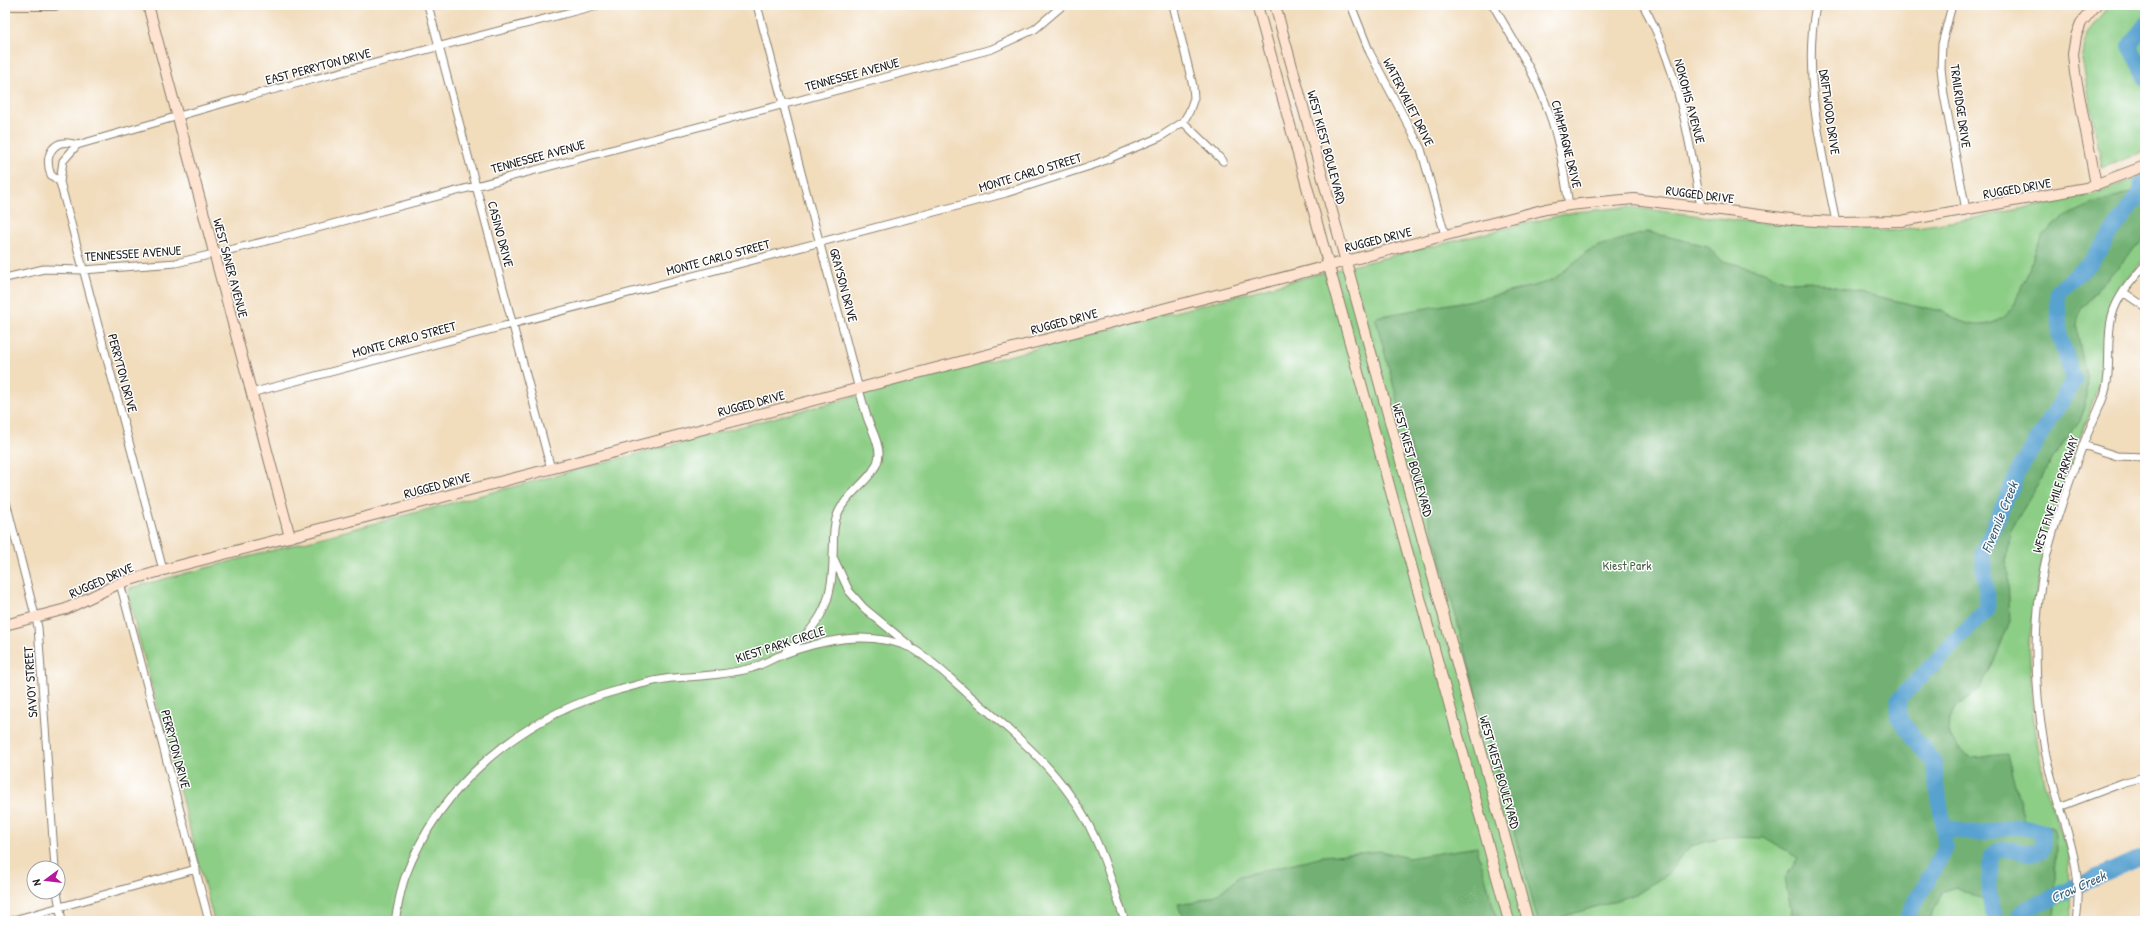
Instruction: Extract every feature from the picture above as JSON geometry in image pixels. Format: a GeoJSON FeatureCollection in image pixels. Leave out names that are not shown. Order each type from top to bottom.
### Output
{"type":"FeatureCollection","features":[{"type":"Feature","properties":{"kind":"street"},"geometry":{"type":"LineString","coordinates":[[14,5],[55,5]]}},
{"type":"Feature","properties":{"kind":"street","name":"WEST SANER AVENUE"},"geometry":{"type":"LineString","coordinates":[[148,5],[290,537]]}},
{"type":"Feature","properties":{"kind":"street","name":"CASINO DRIVE"},"geometry":{"type":"LineString","coordinates":[[428,5],[551,469]]}},
{"type":"Feature","properties":{"kind":"street","name":"EAST PERRYTON DRIVE"},"geometry":{"type":"LineString","coordinates":[[51,153],[62,142],[68,142],[77,146],[177,117],[439,46],[598,5]]}},
{"type":"Feature","properties":{"kind":"street","name":"GRAYSON DRIVE"},"geometry":{"type":"LineString","coordinates":[[757,5],[859,388],[868,419],[878,442],[879,460],[872,473],[845,500],[838,514],[834,532],[833,559],[827,601],[821,617],[798,643],[780,656]]}},
{"type":"Feature","properties":{"kind":"street","name":"TENNESSEE AVENUE"},"geometry":{"type":"LineString","coordinates":[[5,278],[44,269],[83,270],[176,264],[214,255],[992,49],[1034,29],[1063,5]]}},
{"type":"Feature","properties":{"kind":"street"},"geometry":{"type":"LineString","coordinates":[[1173,5],[1193,86],[1194,98],[1189,112],[1183,122],[1224,161]]}},
{"type":"Feature","properties":{"kind":"street"},"geometry":{"type":"LineString","coordinates":[[1257,5],[1330,265],[1509,921]]}},
{"type":"Feature","properties":{"kind":"street","name":"WEST KIEST BOULEVARD"},"geometry":{"type":"LineString","coordinates":[[1274,5],[1528,921]]}},
{"type":"Feature","properties":{"kind":"street","name":"WATERVALIET DRIVE"},"geometry":{"type":"LineString","coordinates":[[1351,5],[1370,53],[1421,149],[1445,235]]}},
{"type":"Feature","properties":{"kind":"street","name":"CHAMPAGNE DRIVE"},"geometry":{"type":"LineString","coordinates":[[1493,5],[1530,68],[1550,114],[1560,152],[1569,205]]}},
{"type":"Feature","properties":{"kind":"street","name":"NOKOMIS AVENUE"},"geometry":{"type":"LineString","coordinates":[[1643,5],[1663,48],[1675,79],[1690,144],[1701,207]]}},
{"type":"Feature","properties":{"kind":"street","name":"DRIFTWOOD DRIVE"},"geometry":{"type":"LineString","coordinates":[[1816,5],[1811,30],[1811,61],[1817,121],[1836,222]]}},
{"type":"Feature","properties":{"kind":"street","name":"TRAILRIDGE DRIVE"},"geometry":{"type":"LineString","coordinates":[[1952,5],[1942,44],[1941,68],[1944,95],[1966,210]]}},
{"type":"Feature","properties":{"kind":"street"},"geometry":{"type":"LineString","coordinates":[[2096,5],[2081,23],[2076,36],[2073,54],[2074,73],[2096,185]]}},
{"type":"Feature","properties":{"kind":"street"},"geometry":{"type":"LineString","coordinates":[[1274,64],[1290,59]]}},
{"type":"Feature","properties":{"kind":"street","name":"MONTE CARLO STREET"},"geometry":{"type":"LineString","coordinates":[[251,393],[1040,184],[1096,164],[1160,137],[1183,122]]}},
{"type":"Feature","properties":{"kind":"street","name":"PERRYTON DRIVE"},"geometry":{"type":"LineString","coordinates":[[77,146],[63,161],[60,182],[163,570]]}},
{"type":"Feature","properties":{"kind":"street","name":"PERRYTON DRIVE"},"geometry":{"type":"LineString","coordinates":[[51,153],[49,169],[51,175],[60,182]]}},
{"type":"Feature","properties":{"kind":"street","name":"RUGGED DRIVE"},"geometry":{"type":"LineString","coordinates":[[5,625],[80,604],[120,583],[163,570],[1445,235],[1569,205],[1634,199],[1786,219],[1836,222],[1901,221],[2096,185],[2145,166]]}},
{"type":"Feature","properties":{"kind":"street","name":"WEST FIVE MILE PARKWAY"},"geometry":{"type":"LineString","coordinates":[[2076,921],[2078,911],[2077,861],[2059,807],[2044,746],[2041,724],[2037,659],[2038,619],[2042,582],[2050,543],[2083,445],[2103,398],[2108,380],[2112,317],[2123,292],[2145,265]]}},
{"type":"Feature","properties":{"kind":"street"},"geometry":{"type":"LineString","coordinates":[[2123,292],[2145,307]]}},
{"type":"Feature","properties":{"kind":"street"},"geometry":{"type":"LineString","coordinates":[[2083,445],[2117,456],[2145,457]]}},
{"type":"Feature","properties":{"kind":"street","name":"SAVOY STREET"},"geometry":{"type":"LineString","coordinates":[[5,498],[36,617],[54,860]]}},
{"type":"Feature","properties":{"kind":"street","name":"GRAYSON DRIVE"},"geometry":{"type":"LineString","coordinates":[[833,559],[849,591],[864,608],[912,649]]}},
{"type":"Feature","properties":{"kind":"street","name":"PERRYTON DRIVE"},"geometry":{"type":"LineString","coordinates":[[120,583],[209,921]]}},
{"type":"Feature","properties":{"kind":"street","name":"KIEST PARK CIRCLE"},"geometry":{"type":"LineString","coordinates":[[395,921],[404,878],[427,830],[466,778],[517,734],[570,706],[617,690],[669,678],[719,674],[753,668],[780,656],[822,641],[838,639],[872,639],[912,649],[1014,733],[1038,756],[1062,783],[1079,808],[1095,837],[1125,921]]}},
{"type":"Feature","properties":{"kind":"street"},"geometry":{"type":"LineString","coordinates":[[2059,807],[2125,782],[2145,777]]}},
{"type":"Feature","properties":{"kind":"street"},"geometry":{"type":"LineString","coordinates":[[10,921],[196,869]]}},
{"type":"Feature","properties":{"kind":"street"},"geometry":{"type":"LineString","coordinates":[[58,900],[62,921]]}},
{"type":"Feature","properties":{"kind":"green space"},"geometry":{"type":"Polygon","coordinates":[[[2112,5],[2145,5],[2145,151],[2102,168],[2082,60],[2087,33],[2106,9],[2112,5]]]}},
{"type":"Feature","properties":{"kind":"green space","name":"Kiest Park"},"geometry":{"type":"Polygon","coordinates":[[[2145,175],[2145,258],[2110,301],[2101,379],[2047,529],[2029,642],[2033,714],[2044,783],[2069,856],[2071,921],[214,921],[128,597],[130,588],[1326,272],[1574,212],[1628,207],[1759,223],[1891,231],[1975,218],[2098,193],[2145,175]]]}},
{"type":"Feature","properties":{"kind":"green space"},"geometry":{"type":"Polygon","coordinates":[[[2145,189],[2145,238],[2099,287],[2080,311],[2077,324],[2078,337],[2087,379],[2085,407],[2080,421],[2055,455],[2011,530],[2007,559],[2010,621],[1992,666],[1979,689],[1956,707],[1949,719],[1948,733],[1955,744],[1967,756],[1979,757],[2007,754],[2025,823],[2039,824],[2053,828],[2056,850],[2056,896],[2053,921],[1992,921],[1983,900],[1956,887],[1943,891],[1929,921],[1793,921],[1785,878],[1798,858],[1764,838],[1724,837],[1691,846],[1680,857],[1669,873],[1636,894],[1550,921],[1538,921],[1375,317],[1484,298],[1541,284],[1554,279],[1588,251],[1602,245],[1648,232],[1708,246],[1717,257],[1723,261],[1765,272],[1787,282],[1810,281],[1941,311],[1951,317],[1971,324],[1990,324],[1999,320],[2015,303],[2027,277],[2040,240],[2053,226],[2064,218],[2090,205],[2145,189]]]}},
{"type":"Feature","properties":{"kind":"green space"},"geometry":{"type":"Polygon","coordinates":[[[1477,847],[1497,921],[1243,921],[1234,916],[1222,920],[1207,922],[1187,918],[1180,911],[1178,904],[1192,903],[1218,894],[1240,876],[1323,856],[1381,851],[1408,858],[1477,847]]]}},
{"type":"Feature","properties":{"kind":"waterway","name":"Fivemile Creek"},"geometry":{"type":"LineString","coordinates":[[2145,25],[2130,45],[2145,77]]}},
{"type":"Feature","properties":{"kind":"waterway","name":"Fivemile Creek"},"geometry":{"type":"LineString","coordinates":[[1905,921],[1946,847],[1934,763],[1898,717],[1899,699],[1988,608],[1982,553],[2019,470],[2074,380],[2060,337],[2057,292],[2090,263],[2139,194],[2145,174]]}},
{"type":"Feature","properties":{"kind":"waterway","name":"Crow Creek"},"geometry":{"type":"LineString","coordinates":[[1943,826],[1969,833],[2017,827],[2025,827],[2042,832],[2042,850],[2029,853],[2002,850],[1991,856],[1990,899],[1994,915],[1998,921]]}},
{"type":"Feature","properties":{"kind":"waterway","name":"Crow Creek"},"geometry":{"type":"LineString","coordinates":[[2015,921],[2022,912],[2031,907],[2135,860],[2145,858]]}}]}
